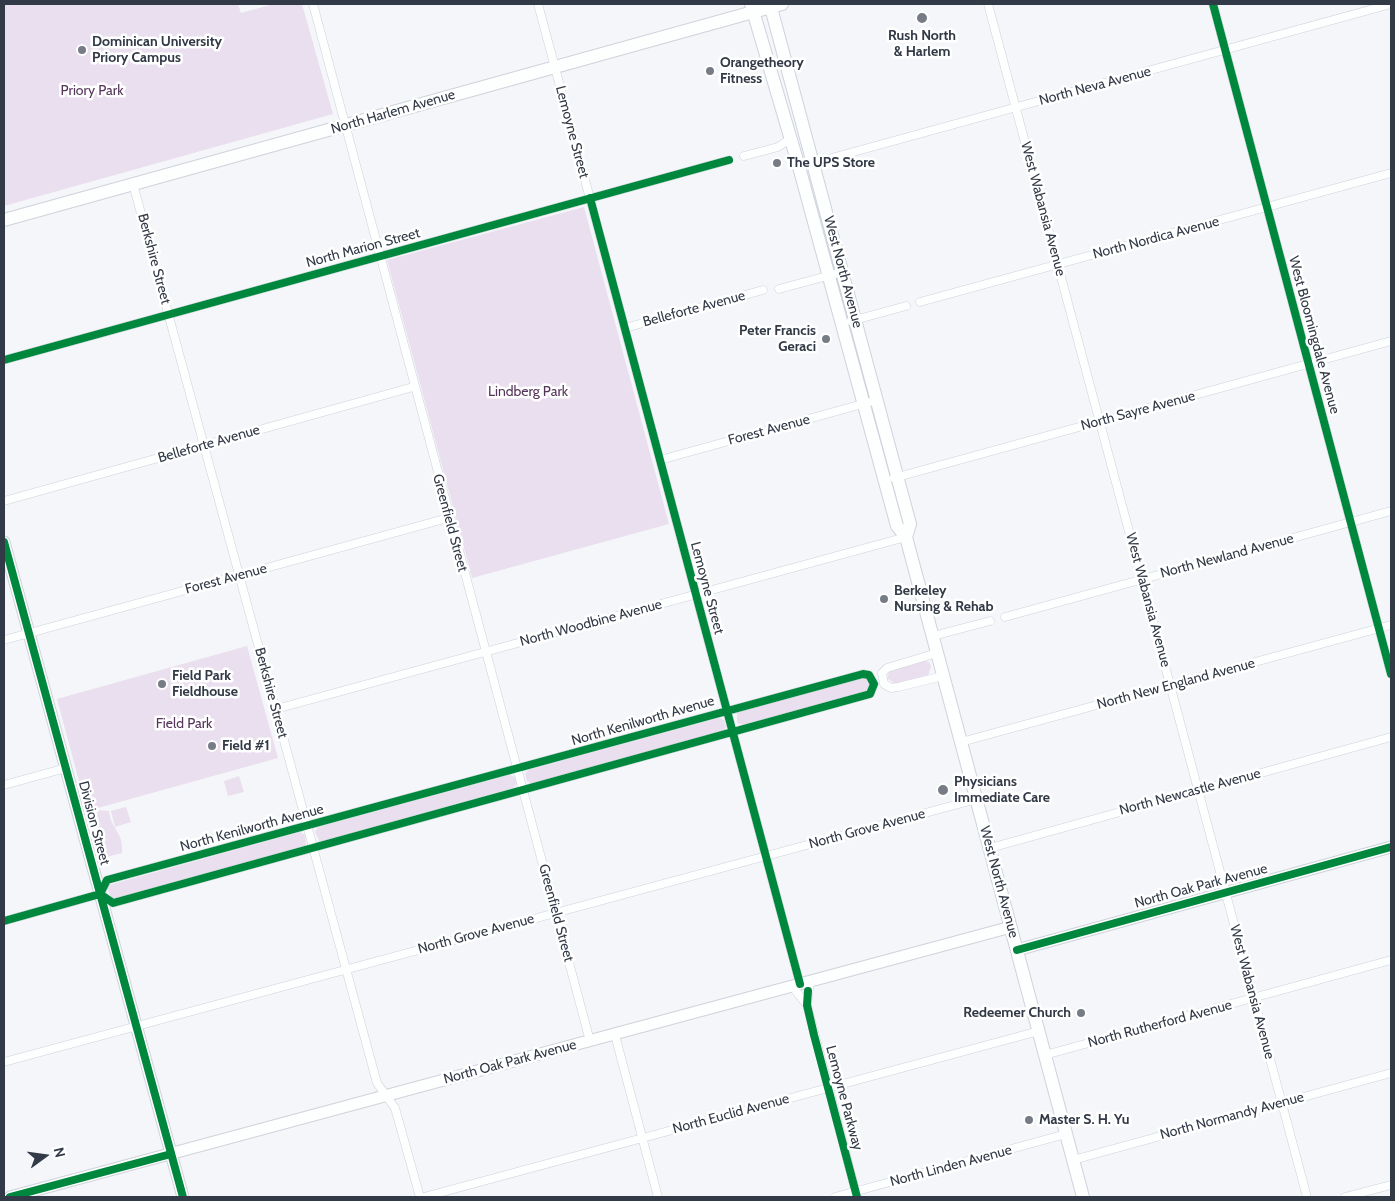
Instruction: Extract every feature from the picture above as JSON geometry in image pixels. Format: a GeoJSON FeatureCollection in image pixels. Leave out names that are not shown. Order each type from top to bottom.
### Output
{"type":"FeatureCollection","features":[{"type":"Feature","properties":{"kind":"main road","name":"North Harlem Avenue"},"geometry":{"type":"LineString","coordinates":[[4,220],[555,67],[752,8],[774,5]]}},
{"type":"Feature","properties":{"kind":"main road","name":"West North Avenue"},"geometry":{"type":"LineString","coordinates":[[774,5],[813,164],[910,524],[906,537]]}},
{"type":"Feature","properties":{"kind":"main road","name":"West North Avenue"},"geometry":{"type":"LineString","coordinates":[[752,8],[800,167],[897,526],[906,537],[1083,1197]]}},
{"type":"Feature","properties":{"kind":"street","name":"Greenfield Street"},"geometry":{"type":"LineString","coordinates":[[312,4],[448,518],[486,652],[590,1041]]}},
{"type":"Feature","properties":{"kind":"street","name":"Lemoyne Street"},"geometry":{"type":"LineString","coordinates":[[538,4],[801,984]]}},
{"type":"Feature","properties":{"kind":"street","name":"West Wabansia Avenue"},"geometry":{"type":"LineString","coordinates":[[988,4],[1307,1197]]}},
{"type":"Feature","properties":{"kind":"street","name":"West Bloomingdale Avenue"},"geometry":{"type":"LineString","coordinates":[[1213,4],[1391,674]]}},
{"type":"Feature","properties":{"kind":"street","name":"North Neva Avenue"},"geometry":{"type":"LineString","coordinates":[[800,167],[1391,4]]}},
{"type":"Feature","properties":{"kind":"street"},"geometry":{"type":"LineString","coordinates":[[744,156],[792,144]]}},
{"type":"Feature","properties":{"kind":"street","name":"North Marion Street"},"geometry":{"type":"LineString","coordinates":[[4,360],[729,160]]}},
{"type":"Feature","properties":{"kind":"street","name":"North Nordica Avenue"},"geometry":{"type":"LineString","coordinates":[[920,302],[1391,173]]}},
{"type":"Feature","properties":{"kind":"street","name":"Berkshire Street"},"geometry":{"type":"LineString","coordinates":[[133,184],[377,1083],[395,1108],[420,1197]]}},
{"type":"Feature","properties":{"kind":"street"},"geometry":{"type":"LineString","coordinates":[[779,289],[842,272]]}},
{"type":"Feature","properties":{"kind":"street","name":"Belleforte Avenue"},"geometry":{"type":"LineString","coordinates":[[625,328],[764,290]]}},
{"type":"Feature","properties":{"kind":"street"},"geometry":{"type":"LineString","coordinates":[[842,324],[906,306]]}},
{"type":"Feature","properties":{"kind":"street","name":"North Sayre Avenue"},"geometry":{"type":"LineString","coordinates":[[885,481],[1391,341]]}},
{"type":"Feature","properties":{"kind":"street","name":"Belleforte Avenue"},"geometry":{"type":"LineString","coordinates":[[4,501],[413,387]]}},
{"type":"Feature","properties":{"kind":"street","name":"Forest Avenue"},"geometry":{"type":"LineString","coordinates":[[660,460],[877,400]]}},
{"type":"Feature","properties":{"kind":"street","name":"North Newland Avenue"},"geometry":{"type":"LineString","coordinates":[[1005,617],[1391,511]]}},
{"type":"Feature","properties":{"kind":"street","name":"Forest Avenue"},"geometry":{"type":"LineString","coordinates":[[4,640],[448,518]]}},
{"type":"Feature","properties":{"kind":"street","name":"North Woodbine Avenue"},"geometry":{"type":"LineString","coordinates":[[276,709],[906,537]]}},
{"type":"Feature","properties":{"kind":"street","name":"Division Street"},"geometry":{"type":"LineString","coordinates":[[4,542],[183,1197]]}},
{"type":"Feature","properties":{"kind":"street"},"geometry":{"type":"LineString","coordinates":[[932,636],[990,621]]}},
{"type":"Feature","properties":{"kind":"street","name":"North New England Avenue"},"geometry":{"type":"LineString","coordinates":[[961,742],[1391,625]]}},
{"type":"Feature","properties":{"kind":"street"},"geometry":{"type":"LineString","coordinates":[[937,653],[887,668],[882,673],[884,684],[891,688],[943,676]]}},
{"type":"Feature","properties":{"kind":"street","name":"North Kenilworth Avenue"},"geometry":{"type":"LineString","coordinates":[[863,674],[869,675],[874,684],[870,694],[733,732],[113,904],[100,894],[107,880],[727,710],[863,674]]}},
{"type":"Feature","properties":{"kind":"street","name":"North Newcastle Avenue"},"geometry":{"type":"LineString","coordinates":[[990,848],[1391,737]]}},
{"type":"Feature","properties":{"kind":"street"},"geometry":{"type":"LineString","coordinates":[[4,785],[66,768]]}},
{"type":"Feature","properties":{"kind":"street","name":"North Grove Avenue"},"geometry":{"type":"LineString","coordinates":[[4,1062],[976,799]]}},
{"type":"Feature","properties":{"kind":"street","name":"North Oak Park Avenue"},"geometry":{"type":"LineString","coordinates":[[1017,950],[1391,847]]}},
{"type":"Feature","properties":{"kind":"street"},"geometry":{"type":"LineString","coordinates":[[4,921],[100,894]]}},
{"type":"Feature","properties":{"kind":"street","name":"North Oak Park Avenue"},"geometry":{"type":"LineString","coordinates":[[10,1197],[1011,927]]}},
{"type":"Feature","properties":{"kind":"street","name":"North Rutherford Avenue"},"geometry":{"type":"LineString","coordinates":[[1045,1055],[1391,960]]}},
{"type":"Feature","properties":{"kind":"street","name":"Lemoyne Parkway"},"geometry":{"type":"LineString","coordinates":[[801,984],[856,1194]]}},
{"type":"Feature","properties":{"kind":"street","name":"Lemoyne Parkway"},"geometry":{"type":"LineString","coordinates":[[801,984],[807,1005]]}},
{"type":"Feature","properties":{"kind":"street","name":"North Euclid Avenue"},"geometry":{"type":"LineString","coordinates":[[424,1197],[1039,1031]]}},
{"type":"Feature","properties":{"kind":"street"},"geometry":{"type":"LineString","coordinates":[[615,1035],[658,1197]]}},
{"type":"Feature","properties":{"kind":"street","name":"North Normandy Avenue"},"geometry":{"type":"LineString","coordinates":[[1073,1160],[1391,1073]]}},
{"type":"Feature","properties":{"kind":"street","name":"North Linden Avenue"},"geometry":{"type":"LineString","coordinates":[[835,1197],[856,1194],[1066,1134]]}},
{"type":"Feature","properties":{"kind":"street"},"geometry":{"type":"LineString","coordinates":[[1346,1197],[1391,1185]]}},
{"type":"Feature","properties":{"kind":"green space","name":"Priory Park"},"geometry":{"type":"Polygon","coordinates":[[[4,4],[238,4],[241,13],[274,4],[302,4],[333,114],[4,206],[4,4]]]}},
{"type":"Feature","properties":{"kind":"green space","name":"Lindberg Park"},"geometry":{"type":"Polygon","coordinates":[[[584,207],[669,524],[472,578],[387,260],[584,207]]]}},
{"type":"Feature","properties":{"kind":"green space","name":"Field Park"},"geometry":{"type":"Polygon","coordinates":[[[247,646],[278,758],[87,811],[57,699],[247,646]]]}},
{"type":"Feature","properties":{"kind":"green space"},"geometry":{"type":"Polygon","coordinates":[[[924,661],[929,662],[931,666],[928,676],[895,684],[887,678],[890,670],[924,661]]]}},
{"type":"Feature","properties":{"kind":"green space"},"geometry":{"type":"Polygon","coordinates":[[[864,677],[871,682],[867,691],[743,725],[737,723],[737,712],[864,677]]]}},
{"type":"Feature","properties":{"kind":"green space"},"geometry":{"type":"Polygon","coordinates":[[[719,718],[724,720],[726,727],[723,731],[532,784],[527,781],[525,774],[528,770],[719,718]]]}},
{"type":"Feature","properties":{"kind":"green space"},"geometry":{"type":"Polygon","coordinates":[[[510,775],[515,777],[517,784],[513,788],[320,842],[315,832],[318,827],[510,775]]]}},
{"type":"Feature","properties":{"kind":"green space"},"geometry":{"type":"Polygon","coordinates":[[[239,776],[244,792],[228,796],[224,781],[239,776]]]}},
{"type":"Feature","properties":{"kind":"green space"},"geometry":{"type":"Polygon","coordinates":[[[126,807],[131,822],[115,827],[111,811],[126,807]]]}},
{"type":"Feature","properties":{"kind":"green space"},"geometry":{"type":"Polygon","coordinates":[[[97,810],[109,811],[112,823],[121,840],[122,853],[103,858],[95,823],[97,810]]]}},
{"type":"Feature","properties":{"kind":"green space"},"geometry":{"type":"Polygon","coordinates":[[[300,832],[305,835],[306,846],[112,899],[107,888],[109,885],[300,832]]]}},
{"type":"Feature","properties":{"kind":"cycle path"},"geometry":{"type":"LineString","coordinates":[[1213,4],[1391,674]]}},
{"type":"Feature","properties":{"kind":"cycle path"},"geometry":{"type":"LineString","coordinates":[[4,360],[729,160]]}},
{"type":"Feature","properties":{"kind":"cycle path"},"geometry":{"type":"LineString","coordinates":[[590,198],[800,984]]}},
{"type":"Feature","properties":{"kind":"cycle path"},"geometry":{"type":"LineString","coordinates":[[4,542],[183,1197]]}},
{"type":"Feature","properties":{"kind":"cycle path"},"geometry":{"type":"LineString","coordinates":[[4,921],[100,894],[107,880],[863,674],[869,675],[874,684],[870,694],[113,903],[100,894]]}},
{"type":"Feature","properties":{"kind":"cycle path"},"geometry":{"type":"LineString","coordinates":[[1017,950],[1391,847]]}},
{"type":"Feature","properties":{"kind":"cycle path"},"geometry":{"type":"LineString","coordinates":[[808,991],[807,1005],[814,1035],[857,1197]]}},
{"type":"Feature","properties":{"kind":"cycle path"},"geometry":{"type":"LineString","coordinates":[[10,1197],[171,1154]]}},
{"type":"Feature","properties":{"kind":"place","name":"Rush North & Harlem"},"geometry":{"type":"Point","coordinates":[922,18]}},
{"type":"Feature","properties":{"kind":"place","name":"Dominican University Priory Campus"},"geometry":{"type":"Point","coordinates":[82,50]}},
{"type":"Feature","properties":{"kind":"place","name":"Orangetheory Fitness"},"geometry":{"type":"Point","coordinates":[710,71]}},
{"type":"Feature","properties":{"kind":"place","name":"The UPS Store"},"geometry":{"type":"Point","coordinates":[777,163]}},
{"type":"Feature","properties":{"kind":"place","name":"Peter Francis Geraci"},"geometry":{"type":"Point","coordinates":[826,339]}},
{"type":"Feature","properties":{"kind":"place","name":"Berkeley Nursing & Rehab"},"geometry":{"type":"Point","coordinates":[884,599]}},
{"type":"Feature","properties":{"kind":"place","name":"Field Park Fieldhouse"},"geometry":{"type":"Point","coordinates":[162,684]}},
{"type":"Feature","properties":{"kind":"place","name":"Field #1"},"geometry":{"type":"Point","coordinates":[212,746]}},
{"type":"Feature","properties":{"kind":"place","name":"Physicians Immediate Care"},"geometry":{"type":"Point","coordinates":[943,790]}},
{"type":"Feature","properties":{"kind":"place","name":"Redeemer Church"},"geometry":{"type":"Point","coordinates":[1081,1013]}},
{"type":"Feature","properties":{"kind":"place","name":"Master S. H. Yu"},"geometry":{"type":"Point","coordinates":[1029,1120]}}]}
